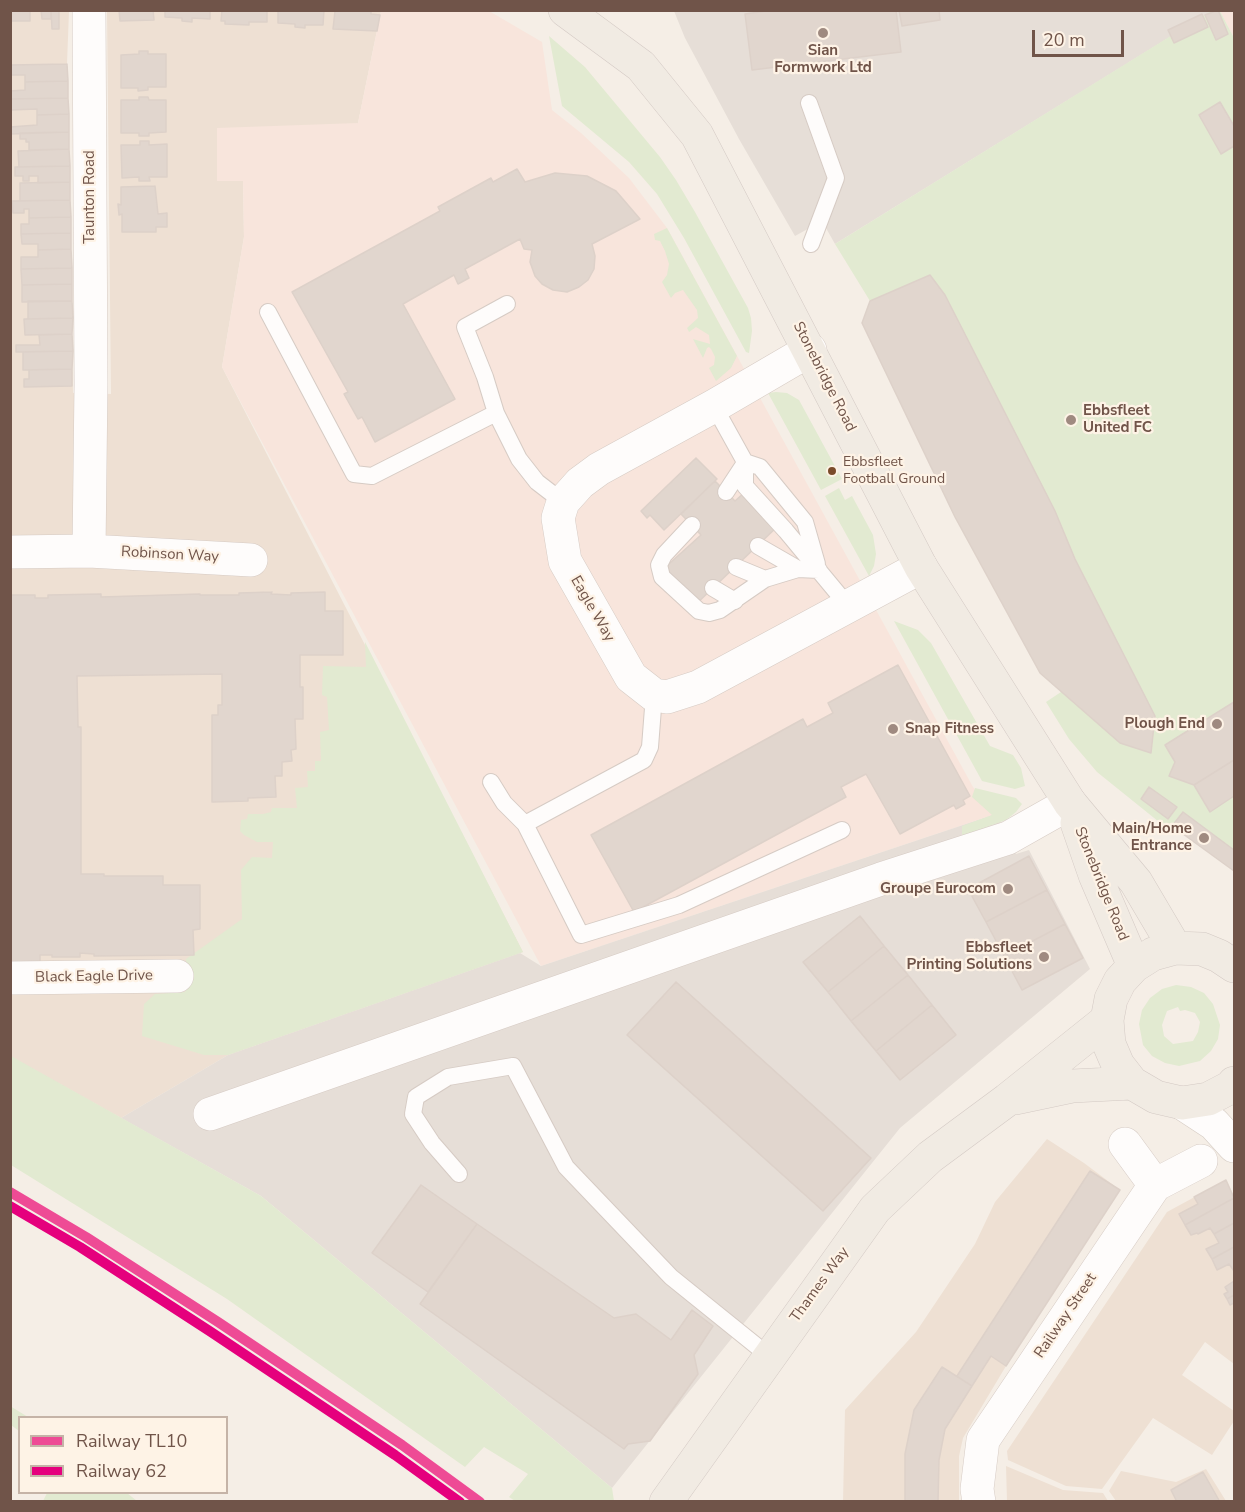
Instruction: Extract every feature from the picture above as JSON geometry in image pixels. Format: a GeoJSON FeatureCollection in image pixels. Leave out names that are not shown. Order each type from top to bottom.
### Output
{"type":"FeatureCollection","features":[{"type":"Feature","properties":{"kind":"main road","name":"Stonebridge Road"},"geometry":{"type":"LineString","coordinates":[[565,10],[641,66],[698,135],[921,567],[1070,803],[1136,882],[1175,948]]}},
{"type":"Feature","properties":{"kind":"main road","name":"Stonebridge Road"},"geometry":{"type":"LineString","coordinates":[[1070,803],[1095,875],[1134,966]]}},
{"type":"Feature","properties":{"kind":"main road"},"geometry":{"type":"LineString","coordinates":[[1234,966],[1202,949],[1175,948],[1153,954],[1134,966],[1120,981],[1111,999],[1107,1020],[1109,1044],[1118,1065],[1132,1083],[1156,1097],[1182,1102],[1208,1099],[1231,1087],[1234,1083]]}},
{"type":"Feature","properties":{"kind":"main road","name":"Thames Way"},"geometry":{"type":"LineString","coordinates":[[666,1502],[875,1209],[930,1157],[1007,1100],[1107,1020]]}},
{"type":"Feature","properties":{"kind":"main road","name":"Thames Way"},"geometry":{"type":"LineString","coordinates":[[1007,1100],[1072,1086],[1132,1083]]}},
{"type":"Feature","properties":{"kind":"street","name":"Taunton Road"},"geometry":{"type":"LineString","coordinates":[[89,10],[91,384],[89,551]]}},
{"type":"Feature","properties":{"kind":"street"},"geometry":{"type":"LineString","coordinates":[[563,502],[580,483],[599,470],[810,350]]}},
{"type":"Feature","properties":{"kind":"street","name":"Eagle Way"},"geometry":{"type":"LineString","coordinates":[[563,502],[558,518],[565,561],[631,676],[654,695]]}},
{"type":"Feature","properties":{"kind":"street","name":"Robinson Way"},"geometry":{"type":"LineString","coordinates":[[10,552],[89,551],[251,560]]}},
{"type":"Feature","properties":{"kind":"street"},"geometry":{"type":"LineString","coordinates":[[654,695],[667,697],[698,687],[921,567]]}},
{"type":"Feature","properties":{"kind":"street"},"geometry":{"type":"LineString","coordinates":[[210,1114],[881,879],[1008,838],[1070,803]]}},
{"type":"Feature","properties":{"kind":"street","name":"Black Eagle Drive"},"geometry":{"type":"LineString","coordinates":[[10,978],[177,975]]}},
{"type":"Feature","properties":{"kind":"street"},"geometry":{"type":"LineString","coordinates":[[1182,1102],[1214,1124],[1234,1146]]}},
{"type":"Feature","properties":{"kind":"street"},"geometry":{"type":"LineString","coordinates":[[1125,1144],[1155,1185]]}},
{"type":"Feature","properties":{"kind":"street","name":"Railway Street"},"geometry":{"type":"LineString","coordinates":[[979,1502],[977,1489],[983,1440],[1155,1185],[1201,1161]]}},
{"type":"Feature","properties":{"kind":"lane"},"geometry":{"type":"LineString","coordinates":[[808,103],[836,178],[811,244]]}},
{"type":"Feature","properties":{"kind":"lane"},"geometry":{"type":"LineString","coordinates":[[507,304],[465,327],[485,377],[496,413],[519,459],[537,482],[563,502]]}},
{"type":"Feature","properties":{"kind":"lane"},"geometry":{"type":"LineString","coordinates":[[268,312],[354,474],[372,476],[496,413]]}},
{"type":"Feature","properties":{"kind":"lane"},"geometry":{"type":"LineString","coordinates":[[714,406],[745,462],[745,486],[849,607]]}},
{"type":"Feature","properties":{"kind":"lane"},"geometry":{"type":"LineString","coordinates":[[726,492],[734,483],[745,462]]}},
{"type":"Feature","properties":{"kind":"lane"},"geometry":{"type":"LineString","coordinates":[[745,462],[760,467],[805,522],[819,570]]}},
{"type":"Feature","properties":{"kind":"lane"},"geometry":{"type":"LineString","coordinates":[[692,525],[676,551],[664,555],[659,565],[662,577],[699,611],[709,614],[720,610],[765,579],[798,569],[819,570]]}},
{"type":"Feature","properties":{"kind":"lane"},"geometry":{"type":"LineString","coordinates":[[758,546],[798,569]]}},
{"type":"Feature","properties":{"kind":"lane"},"geometry":{"type":"LineString","coordinates":[[736,567],[765,579]]}},
{"type":"Feature","properties":{"kind":"lane"},"geometry":{"type":"LineString","coordinates":[[713,588],[735,601]]}},
{"type":"Feature","properties":{"kind":"lane"},"geometry":{"type":"LineString","coordinates":[[525,824],[644,760],[650,747],[654,695]]}},
{"type":"Feature","properties":{"kind":"lane"},"geometry":{"type":"LineString","coordinates":[[491,782],[504,803],[525,824],[581,935],[679,905],[842,830]]}},
{"type":"Feature","properties":{"kind":"lane"},"geometry":{"type":"LineString","coordinates":[[459,1174],[432,1143],[413,1114],[416,1097],[448,1077],[513,1066],[566,1167],[671,1277],[770,1356]]}},
{"type":"Feature","properties":{"kind":"shaded area"},"geometry":{"type":"Polygon","coordinates":[[[11,11],[69,11],[67,64],[73,393],[111,394],[107,11],[381,11],[358,123],[217,181],[243,181],[244,237],[222,367],[523,952],[228,1055],[121,1118],[11,1057],[11,11]]]}},
{"type":"Feature","properties":{"kind":"shaded area"},"geometry":{"type":"Polygon","coordinates":[[[381,11],[489,11],[542,42],[552,110],[581,133],[629,178],[667,228],[973,787],[996,814],[541,966],[222,367],[244,237],[243,181],[217,181],[217,128],[358,123],[381,11]]]}},
{"type":"Feature","properties":{"kind":"shaded area"},"geometry":{"type":"Polygon","coordinates":[[[674,11],[1212,11],[835,244],[822,221],[795,236],[739,139],[685,38],[674,11]]]}},
{"type":"Feature","properties":{"kind":"shaded area"},"geometry":{"type":"Polygon","coordinates":[[[1220,11],[1234,11],[1234,38],[1220,11]]]}},
{"type":"Feature","properties":{"kind":"shaded area"},"geometry":{"type":"Polygon","coordinates":[[[996,814],[1016,854],[1029,850],[1090,969],[900,1128],[612,1488],[261,1196],[121,1118],[228,1055],[520,953],[541,966],[996,814]]]}},
{"type":"Feature","properties":{"kind":"shaded area"},"geometry":{"type":"Polygon","coordinates":[[[1047,1139],[1120,1190],[1006,1366],[963,1438],[959,1456],[959,1501],[843,1502],[845,1410],[916,1332],[975,1244],[995,1202],[1047,1139]]]}},
{"type":"Feature","properties":{"kind":"shaded area"},"geometry":{"type":"Polygon","coordinates":[[[1226,1180],[1234,1196],[1234,1364],[1205,1342],[1182,1375],[1234,1411],[1234,1421],[1212,1455],[1153,1418],[1102,1489],[1066,1486],[1008,1460],[1007,1451],[1167,1212],[1226,1180]]]}},
{"type":"Feature","properties":{"kind":"shaded area"},"geometry":{"type":"Polygon","coordinates":[[[1006,1466],[1063,1490],[1103,1493],[1108,1501],[1007,1501],[1006,1466]]]}},
{"type":"Feature","properties":{"kind":"shaded area"},"geometry":{"type":"Polygon","coordinates":[[[1206,1469],[1226,1501],[1116,1501],[1109,1491],[1121,1471],[1176,1482],[1206,1469]]]}},
{"type":"Feature","properties":{"kind":"green space","name":"Ebbsfleet United FC"},"geometry":{"type":"Polygon","coordinates":[[[1211,11],[1220,11],[1234,38],[1234,871],[1172,826],[1169,830],[1097,772],[1069,739],[1046,702],[1061,692],[1040,673],[955,517],[862,323],[870,301],[835,244],[1211,11]]]}},
{"type":"Feature","properties":{"kind":"green space"},"geometry":{"type":"Polygon","coordinates":[[[549,36],[585,67],[660,157],[676,180],[748,308],[752,331],[749,353],[746,352],[684,238],[657,194],[629,162],[562,106],[549,36]]]}},
{"type":"Feature","properties":{"kind":"green space"},"geometry":{"type":"Polygon","coordinates":[[[667,228],[737,356],[731,368],[716,381],[709,368],[714,365],[715,357],[711,349],[707,348],[703,358],[693,339],[710,344],[709,335],[696,327],[689,332],[687,328],[698,318],[697,310],[683,290],[675,293],[671,298],[662,282],[667,275],[669,264],[660,241],[655,240],[654,234],[667,228]]]}},
{"type":"Feature","properties":{"kind":"green space"},"geometry":{"type":"Polygon","coordinates":[[[768,393],[787,393],[799,400],[842,479],[821,490],[768,393]]]}},
{"type":"Feature","properties":{"kind":"green space"},"geometry":{"type":"Polygon","coordinates":[[[839,488],[845,500],[852,496],[873,535],[876,554],[869,576],[825,496],[839,488]]]}},
{"type":"Feature","properties":{"kind":"green space"},"geometry":{"type":"Polygon","coordinates":[[[894,621],[918,630],[931,643],[990,746],[1013,755],[1021,768],[1025,786],[1015,789],[982,781],[894,621]]]}},
{"type":"Feature","properties":{"kind":"green space"},"geometry":{"type":"Polygon","coordinates":[[[365,642],[523,952],[228,1055],[204,1055],[142,1036],[144,1004],[155,994],[185,992],[186,959],[242,919],[241,870],[252,857],[272,858],[273,842],[257,842],[244,835],[240,831],[241,820],[247,819],[248,814],[271,812],[272,808],[297,808],[295,788],[308,787],[307,771],[315,771],[315,761],[321,761],[320,732],[329,730],[327,697],[322,695],[323,666],[366,667],[365,642]]]}},
{"type":"Feature","properties":{"kind":"green space"},"geometry":{"type":"Polygon","coordinates":[[[975,788],[1016,798],[1022,804],[1006,820],[962,836],[962,826],[992,815],[972,797],[975,788]]]}},
{"type":"Feature","properties":{"kind":"green space"},"geometry":{"type":"Polygon","coordinates":[[[1176,985],[1191,987],[1204,993],[1213,1004],[1220,1025],[1218,1039],[1211,1051],[1200,1061],[1179,1066],[1165,1063],[1152,1056],[1143,1045],[1139,1024],[1142,1010],[1150,998],[1162,989],[1176,985]],[[1178,1007],[1167,1011],[1162,1025],[1164,1036],[1173,1044],[1193,1041],[1198,1032],[1200,1022],[1195,1013],[1180,1011],[1178,1007]]]}},
{"type":"Feature","properties":{"kind":"green space"},"geometry":{"type":"Polygon","coordinates":[[[11,1056],[261,1196],[612,1488],[614,1501],[515,1501],[509,1497],[528,1474],[484,1447],[465,1467],[227,1299],[11,1165],[11,1056]]]}},
{"type":"Feature","properties":{"kind":"green space"},"geometry":{"type":"Polygon","coordinates":[[[10,1406],[26,1416],[18,1416],[18,1430],[11,1425],[10,1406]]]}},
{"type":"Feature","properties":{"kind":"green space"},"geometry":{"type":"Polygon","coordinates":[[[46,1494],[128,1494],[137,1501],[43,1501],[46,1494]]]}},
{"type":"Feature","properties":{"kind":"building"},"geometry":{"type":"Polygon","coordinates":[[[11,10],[30,10],[30,21],[11,21],[11,10]]]}},
{"type":"Feature","properties":{"kind":"building"},"geometry":{"type":"Polygon","coordinates":[[[41,10],[51,10],[51,19],[42,19],[41,10]]]}},
{"type":"Feature","properties":{"kind":"building"},"geometry":{"type":"Polygon","coordinates":[[[51,10],[59,10],[59,29],[52,29],[51,10]]]}},
{"type":"Feature","properties":{"kind":"building"},"geometry":{"type":"Polygon","coordinates":[[[119,10],[153,10],[154,20],[120,21],[119,10]]]}},
{"type":"Feature","properties":{"kind":"building"},"geometry":{"type":"Polygon","coordinates":[[[165,10],[210,10],[210,19],[192,18],[192,22],[182,21],[182,18],[165,17],[165,10]]]}},
{"type":"Feature","properties":{"kind":"building"},"geometry":{"type":"Polygon","coordinates":[[[222,10],[267,10],[267,22],[249,22],[249,25],[225,24],[225,21],[221,21],[222,10]]]}},
{"type":"Feature","properties":{"kind":"building"},"geometry":{"type":"Polygon","coordinates":[[[278,10],[324,10],[323,25],[305,25],[305,28],[295,27],[295,24],[278,23],[278,10]]]}},
{"type":"Feature","properties":{"kind":"building"},"geometry":{"type":"Polygon","coordinates":[[[332,10],[371,10],[371,14],[380,15],[377,31],[333,29],[335,11],[332,10]]]}},
{"type":"Feature","properties":{"kind":"building","name":"Sian Formwork Ltd"},"geometry":{"type":"Polygon","coordinates":[[[773,10],[896,10],[901,52],[752,70],[745,14],[773,10]]]}},
{"type":"Feature","properties":{"kind":"building"},"geometry":{"type":"Polygon","coordinates":[[[899,10],[939,10],[940,20],[902,26],[899,10]]]}},
{"type":"Feature","properties":{"kind":"building"},"geometry":{"type":"Polygon","coordinates":[[[1218,10],[1228,34],[1216,40],[1205,15],[1218,10]]]}},
{"type":"Feature","properties":{"kind":"building"},"geometry":{"type":"Polygon","coordinates":[[[1202,14],[1208,27],[1174,43],[1168,30],[1202,14]]]}},
{"type":"Feature","properties":{"kind":"building"},"geometry":{"type":"Polygon","coordinates":[[[139,51],[148,51],[148,54],[166,54],[166,87],[148,87],[148,90],[138,91],[138,88],[121,88],[121,55],[139,54],[139,51]]]}},
{"type":"Feature","properties":{"kind":"building"},"geometry":{"type":"Polygon","coordinates":[[[67,64],[68,81],[25,82],[25,75],[10,75],[10,65],[67,64]]]}},
{"type":"Feature","properties":{"kind":"building"},"geometry":{"type":"Polygon","coordinates":[[[68,81],[68,98],[10,99],[10,91],[25,90],[25,82],[68,81]]]}},
{"type":"Feature","properties":{"kind":"building"},"geometry":{"type":"Polygon","coordinates":[[[139,97],[148,97],[149,100],[166,100],[166,132],[149,133],[149,136],[139,136],[139,133],[121,133],[121,100],[139,100],[139,97]]]}},
{"type":"Feature","properties":{"kind":"building"},"geometry":{"type":"Polygon","coordinates":[[[68,98],[69,114],[37,115],[37,109],[10,110],[10,99],[68,98]]]}},
{"type":"Feature","properties":{"kind":"building"},"geometry":{"type":"Polygon","coordinates":[[[1220,102],[1234,126],[1234,146],[1221,154],[1199,115],[1220,102]]]}},
{"type":"Feature","properties":{"kind":"building"},"geometry":{"type":"Polygon","coordinates":[[[69,114],[69,132],[10,134],[10,127],[37,125],[37,115],[69,114]]]}},
{"type":"Feature","properties":{"kind":"building"},"geometry":{"type":"Polygon","coordinates":[[[69,132],[69,149],[29,150],[29,142],[26,142],[26,139],[20,139],[20,133],[69,132]]]}},
{"type":"Feature","properties":{"kind":"building"},"geometry":{"type":"Polygon","coordinates":[[[140,141],[149,141],[149,145],[167,144],[167,177],[149,177],[150,181],[139,181],[139,177],[122,178],[121,145],[140,145],[140,141]]]}},
{"type":"Feature","properties":{"kind":"building"},"geometry":{"type":"Polygon","coordinates":[[[69,149],[70,166],[19,167],[18,151],[69,149]]]}},
{"type":"Feature","properties":{"kind":"building"},"geometry":{"type":"Polygon","coordinates":[[[70,166],[70,182],[38,183],[38,176],[29,176],[29,181],[23,181],[23,176],[15,176],[15,167],[70,166]]]}},
{"type":"Feature","properties":{"kind":"building"},"geometry":{"type":"Polygon","coordinates":[[[517,169],[525,182],[555,173],[587,176],[616,191],[640,219],[592,244],[595,256],[594,269],[588,280],[567,292],[553,290],[542,284],[535,276],[530,262],[532,250],[524,249],[520,239],[465,269],[469,278],[458,284],[454,275],[403,304],[455,399],[375,442],[362,417],[358,419],[344,394],[348,392],[292,292],[440,211],[438,207],[491,178],[493,182],[517,169]]]}},
{"type":"Feature","properties":{"kind":"building"},"geometry":{"type":"Polygon","coordinates":[[[70,182],[70,200],[20,201],[20,183],[70,182]]]}},
{"type":"Feature","properties":{"kind":"building"},"geometry":{"type":"Polygon","coordinates":[[[155,186],[158,214],[167,213],[167,227],[156,227],[156,232],[122,232],[122,214],[119,215],[118,204],[121,205],[121,187],[155,186]]]}},
{"type":"Feature","properties":{"kind":"building"},"geometry":{"type":"Polygon","coordinates":[[[70,200],[71,217],[29,218],[29,209],[24,209],[24,213],[13,213],[12,201],[70,200]]]}},
{"type":"Feature","properties":{"kind":"building"},"geometry":{"type":"Polygon","coordinates":[[[71,217],[71,233],[21,234],[21,224],[29,224],[29,218],[71,217]]]}},
{"type":"Feature","properties":{"kind":"building"},"geometry":{"type":"Polygon","coordinates":[[[71,233],[71,249],[38,250],[38,244],[22,244],[21,234],[71,233]]]}},
{"type":"Feature","properties":{"kind":"building"},"geometry":{"type":"Polygon","coordinates":[[[71,249],[72,268],[21,269],[21,257],[38,257],[38,250],[71,249]]]}},
{"type":"Feature","properties":{"kind":"building"},"geometry":{"type":"Polygon","coordinates":[[[72,268],[72,284],[22,285],[21,269],[72,268]]]}},
{"type":"Feature","properties":{"kind":"building"},"geometry":{"type":"Polygon","coordinates":[[[930,275],[945,295],[1055,511],[1075,559],[1155,716],[1151,753],[1120,743],[1040,673],[955,517],[862,323],[870,301],[930,275]]]}},
{"type":"Feature","properties":{"kind":"building"},"geometry":{"type":"Polygon","coordinates":[[[72,284],[72,301],[22,302],[22,285],[72,284]]]}},
{"type":"Feature","properties":{"kind":"building"},"geometry":{"type":"Polygon","coordinates":[[[28,301],[72,301],[73,318],[28,319],[28,301]]]}},
{"type":"Feature","properties":{"kind":"building"},"geometry":{"type":"Polygon","coordinates":[[[73,318],[72,334],[25,335],[24,319],[73,318]]]}},
{"type":"Feature","properties":{"kind":"building"},"geometry":{"type":"Polygon","coordinates":[[[72,334],[73,351],[16,352],[16,345],[40,345],[39,335],[72,334]]]}},
{"type":"Feature","properties":{"kind":"building"},"geometry":{"type":"Polygon","coordinates":[[[73,351],[72,369],[23,370],[23,352],[73,351]]]}},
{"type":"Feature","properties":{"kind":"building"},"geometry":{"type":"Polygon","coordinates":[[[72,369],[72,386],[24,387],[24,379],[29,379],[29,370],[72,369]]]}},
{"type":"Feature","properties":{"kind":"building"},"geometry":{"type":"Polygon","coordinates":[[[696,458],[717,479],[664,530],[650,515],[647,518],[641,511],[696,458]]]}},
{"type":"Feature","properties":{"kind":"building"},"geometry":{"type":"Polygon","coordinates":[[[715,481],[735,501],[745,492],[778,526],[693,607],[660,572],[701,535],[681,514],[715,481]]]}},
{"type":"Feature","properties":{"kind":"building"},"geometry":{"type":"Polygon","coordinates":[[[272,592],[271,594],[291,595],[291,593],[325,592],[325,611],[343,611],[343,655],[300,655],[303,719],[295,719],[296,749],[291,750],[292,761],[282,762],[282,776],[275,776],[276,797],[248,798],[248,801],[212,802],[212,715],[218,715],[218,705],[222,705],[222,674],[77,676],[78,727],[81,727],[81,874],[163,876],[163,885],[200,885],[200,929],[193,930],[194,955],[94,956],[94,954],[80,953],[80,957],[40,955],[40,961],[10,962],[10,595],[35,595],[35,598],[48,598],[48,595],[101,594],[101,597],[239,595],[239,593],[272,592]]]}},
{"type":"Feature","properties":{"kind":"building"},"geometry":{"type":"Polygon","coordinates":[[[898,665],[970,796],[963,800],[965,804],[956,809],[954,805],[900,834],[866,774],[841,787],[846,797],[634,912],[591,835],[803,719],[807,727],[833,713],[828,703],[898,665]]]}},
{"type":"Feature","properties":{"kind":"building","name":"Plough End"},"geometry":{"type":"Polygon","coordinates":[[[1234,702],[1234,760],[1194,785],[1169,776],[1175,762],[1165,745],[1234,702]]]}},
{"type":"Feature","properties":{"kind":"building"},"geometry":{"type":"Polygon","coordinates":[[[1234,760],[1234,796],[1210,812],[1194,785],[1234,760]]]}},
{"type":"Feature","properties":{"kind":"building"},"geometry":{"type":"Polygon","coordinates":[[[1149,787],[1177,807],[1168,819],[1141,799],[1149,787]]]}},
{"type":"Feature","properties":{"kind":"building","name":"Main/Home Entrance"},"geometry":{"type":"Polygon","coordinates":[[[1183,812],[1234,850],[1234,871],[1172,826],[1183,812]]]}},
{"type":"Feature","properties":{"kind":"building","name":"Groupe Eurocom"},"geometry":{"type":"Polygon","coordinates":[[[1029,856],[1047,890],[986,922],[968,889],[1029,856]]]}},
{"type":"Feature","properties":{"kind":"building"},"geometry":{"type":"Polygon","coordinates":[[[1047,890],[1065,924],[1004,956],[986,922],[1047,890]]]}},
{"type":"Feature","properties":{"kind":"building"},"geometry":{"type":"Polygon","coordinates":[[[860,916],[884,946],[828,992],[803,962],[860,916]]]}},
{"type":"Feature","properties":{"kind":"building","name":"Ebbsfleet Printing Solutions"},"geometry":{"type":"Polygon","coordinates":[[[1065,924],[1083,958],[1022,990],[1004,956],[1065,924]]]}},
{"type":"Feature","properties":{"kind":"building"},"geometry":{"type":"Polygon","coordinates":[[[884,946],[908,975],[851,1021],[828,992],[884,946]]]}},
{"type":"Feature","properties":{"kind":"building"},"geometry":{"type":"Polygon","coordinates":[[[908,975],[932,1005],[876,1051],[851,1021],[908,975]]]}},
{"type":"Feature","properties":{"kind":"building"},"geometry":{"type":"Polygon","coordinates":[[[676,982],[871,1158],[823,1211],[627,1035],[676,982]]]}},
{"type":"Feature","properties":{"kind":"building"},"geometry":{"type":"Polygon","coordinates":[[[932,1005],[956,1035],[900,1080],[876,1051],[932,1005]]]}},
{"type":"Feature","properties":{"kind":"building"},"geometry":{"type":"Polygon","coordinates":[[[1090,1171],[1120,1190],[1006,1366],[991,1356],[972,1386],[957,1376],[1090,1171]]]}},
{"type":"Feature","properties":{"kind":"building"},"geometry":{"type":"Polygon","coordinates":[[[1226,1180],[1234,1198],[1185,1225],[1179,1214],[1198,1204],[1194,1197],[1226,1180]]]}},
{"type":"Feature","properties":{"kind":"building"},"geometry":{"type":"Polygon","coordinates":[[[421,1185],[477,1224],[428,1292],[372,1253],[421,1185]]]}},
{"type":"Feature","properties":{"kind":"building"},"geometry":{"type":"Polygon","coordinates":[[[1234,1198],[1234,1223],[1214,1234],[1210,1228],[1191,1235],[1185,1225],[1234,1198]]]}},
{"type":"Feature","properties":{"kind":"building"},"geometry":{"type":"Polygon","coordinates":[[[1234,1223],[1234,1247],[1212,1259],[1206,1249],[1219,1243],[1214,1234],[1234,1223]]]}},
{"type":"Feature","properties":{"kind":"building"},"geometry":{"type":"Polygon","coordinates":[[[477,1224],[614,1318],[636,1314],[671,1340],[692,1310],[713,1326],[694,1355],[698,1374],[650,1441],[628,1444],[624,1449],[420,1304],[477,1224]]]}},
{"type":"Feature","properties":{"kind":"building"},"geometry":{"type":"Polygon","coordinates":[[[1234,1247],[1234,1271],[1229,1264],[1217,1270],[1212,1259],[1234,1247]]]}},
{"type":"Feature","properties":{"kind":"building"},"geometry":{"type":"Polygon","coordinates":[[[1234,1281],[1234,1295],[1227,1299],[1224,1294],[1228,1292],[1225,1287],[1234,1281]]]}},
{"type":"Feature","properties":{"kind":"building"},"geometry":{"type":"Polygon","coordinates":[[[1234,1295],[1234,1303],[1230,1305],[1227,1299],[1234,1295]]]}},
{"type":"Feature","properties":{"kind":"building"},"geometry":{"type":"Polygon","coordinates":[[[942,1367],[972,1386],[945,1429],[939,1460],[938,1502],[905,1502],[905,1454],[914,1410],[942,1367]]]}},
{"type":"Feature","properties":{"kind":"building"},"geometry":{"type":"Polygon","coordinates":[[[1203,1472],[1220,1502],[1177,1502],[1171,1490],[1203,1472]]]}},
{"type":"Feature","properties":{"kind":"rail line","name":"TL10"},"geometry":{"type":"LineString","coordinates":[[10,1192],[86,1237],[218,1322],[402,1445],[480,1502]]}},
{"type":"Feature","properties":{"kind":"rail line","name":"62"},"geometry":{"type":"LineString","coordinates":[[10,1206],[80,1247],[211,1332],[395,1455],[460,1502]]}},
{"type":"Feature","properties":{"kind":"place","name":"Sian Formwork Ltd"},"geometry":{"type":"Point","coordinates":[823,33]}},
{"type":"Feature","properties":{"kind":"place","name":"Ebbsfleet United FC"},"geometry":{"type":"Point","coordinates":[1071,420]}},
{"type":"Feature","properties":{"kind":"place","name":"Ebbsfleet Football Ground"},"geometry":{"type":"Point","coordinates":[832,471]}},
{"type":"Feature","properties":{"kind":"place","name":"Plough End"},"geometry":{"type":"Point","coordinates":[1217,724]}},
{"type":"Feature","properties":{"kind":"place","name":"Snap Fitness"},"geometry":{"type":"Point","coordinates":[893,729]}},
{"type":"Feature","properties":{"kind":"place","name":"Main/Home Entrance"},"geometry":{"type":"Point","coordinates":[1204,838]}},
{"type":"Feature","properties":{"kind":"place","name":"Groupe Eurocom"},"geometry":{"type":"Point","coordinates":[1008,889]}},
{"type":"Feature","properties":{"kind":"place","name":"Ebbsfleet Printing Solutions"},"geometry":{"type":"Point","coordinates":[1044,957]}}]}
